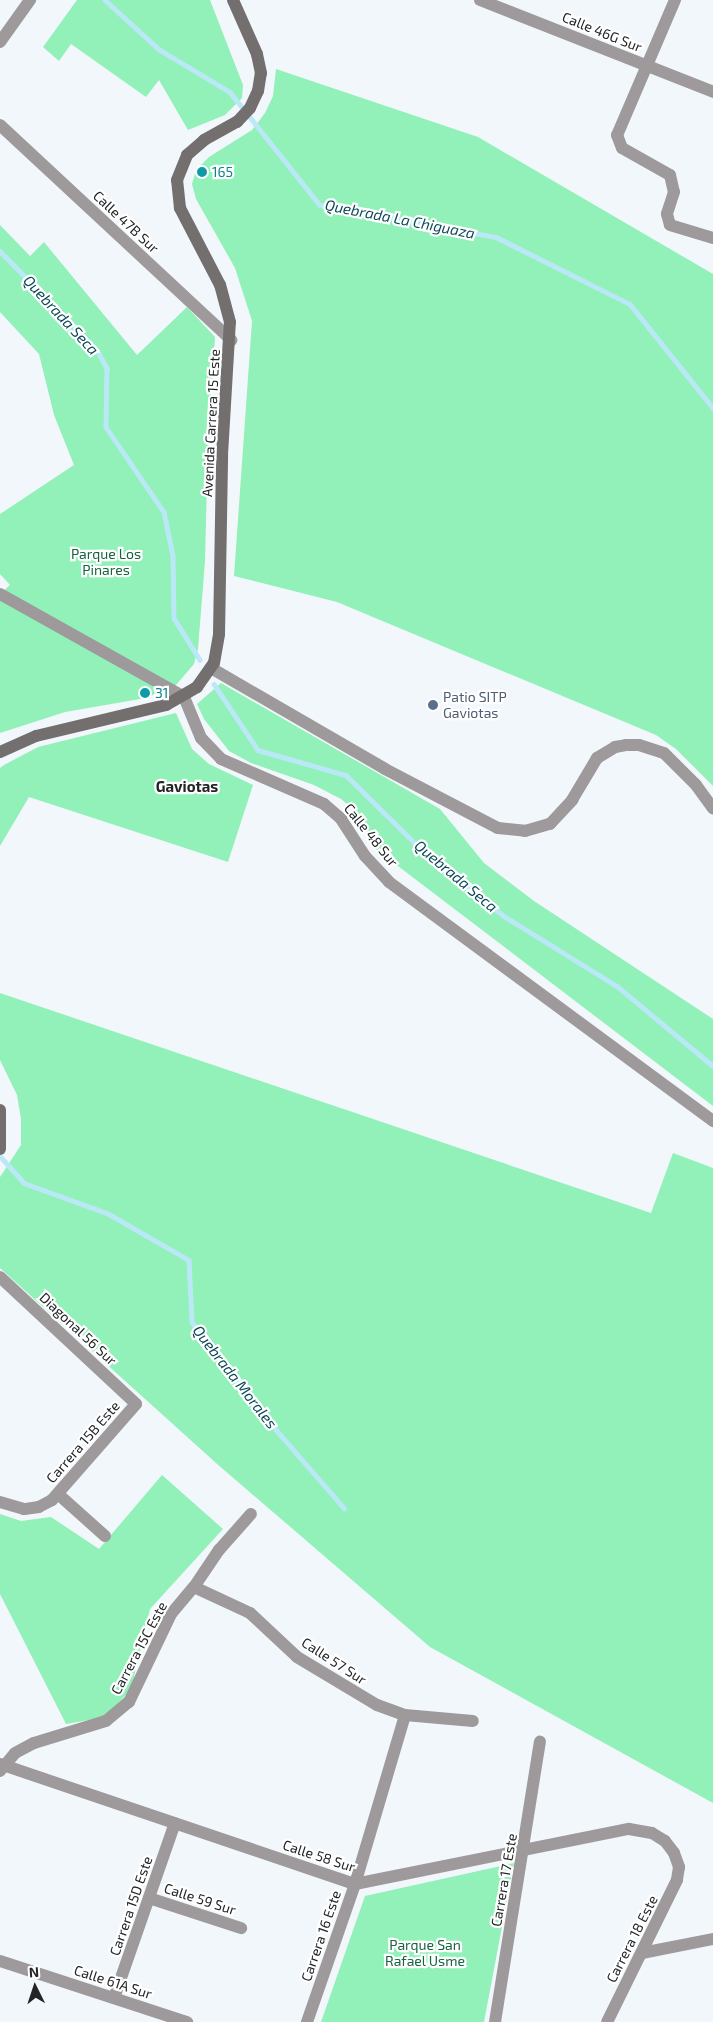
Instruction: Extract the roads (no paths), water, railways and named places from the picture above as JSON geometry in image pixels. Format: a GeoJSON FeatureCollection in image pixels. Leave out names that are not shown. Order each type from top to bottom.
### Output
{"type":"FeatureCollection","features":[{"type":"Feature","properties":{"kind":"main road","name":"Avenida Carrera 15 Este"},"geometry":{"type":"LineString","coordinates":[[0,752],[36,736],[141,712],[184,697],[201,683],[211,668],[219,634],[222,455],[231,340],[225,297],[180,208],[177,180],[181,164],[195,147],[247,112],[260,82],[260,63],[233,0]]}},
{"type":"Feature","properties":{"kind":"main road"},"geometry":{"type":"LineString","coordinates":[[0,1110],[0,1148]]}},
{"type":"Feature","properties":{"kind":"street"},"geometry":{"type":"LineString","coordinates":[[0,42],[30,0]]}},
{"type":"Feature","properties":{"kind":"street","name":"Calle 46G Sur"},"geometry":{"type":"LineString","coordinates":[[480,0],[713,92]]}},
{"type":"Feature","properties":{"kind":"street"},"geometry":{"type":"LineString","coordinates":[[675,0],[648,66],[618,126],[618,142],[622,148],[670,175],[674,192],[667,214],[670,225],[713,238]]}},
{"type":"Feature","properties":{"kind":"street","name":"Calle 47B Sur"},"geometry":{"type":"LineString","coordinates":[[0,125],[231,340]]}},
{"type":"Feature","properties":{"kind":"street"},"geometry":{"type":"LineString","coordinates":[[0,594],[184,697]]}},
{"type":"Feature","properties":{"kind":"street"},"geometry":{"type":"LineString","coordinates":[[211,668],[385,769],[498,828],[525,831],[550,824],[572,800],[597,758],[614,747],[626,745],[639,745],[664,753],[696,785],[713,808]]}},
{"type":"Feature","properties":{"kind":"street","name":"Calle 48 Sur"},"geometry":{"type":"LineString","coordinates":[[184,697],[201,738],[220,759],[324,804],[341,819],[365,856],[390,882],[713,1122]]}},
{"type":"Feature","properties":{"kind":"street","name":"Diagonal 56 Sur"},"geometry":{"type":"LineString","coordinates":[[0,1277],[136,1404]]}},
{"type":"Feature","properties":{"kind":"street","name":"Carrera 15B Este"},"geometry":{"type":"LineString","coordinates":[[55,1497],[136,1404]]}},
{"type":"Feature","properties":{"kind":"street"},"geometry":{"type":"LineString","coordinates":[[0,1502],[24,1509],[39,1507],[55,1497],[105,1536]]}},
{"type":"Feature","properties":{"kind":"street","name":"Carrera 15C Este"},"geometry":{"type":"LineString","coordinates":[[1,1767],[15,1753],[34,1743],[106,1721],[121,1710],[139,1684],[171,1614],[194,1587],[219,1550],[251,1514]]}},
{"type":"Feature","properties":{"kind":"street","name":"Calle 57 Sur"},"geometry":{"type":"LineString","coordinates":[[194,1587],[250,1613],[297,1657],[377,1705],[405,1715],[473,1721]]}},
{"type":"Feature","properties":{"kind":"street","name":"Carrera 16 Este"},"geometry":{"type":"LineString","coordinates":[[307,2022],[355,1884],[405,1715]]}},
{"type":"Feature","properties":{"kind":"street","name":"Carrera 17 Este"},"geometry":{"type":"LineString","coordinates":[[495,2022],[524,1852],[540,1742]]}},
{"type":"Feature","properties":{"kind":"street","name":"Calle 58 Sur"},"geometry":{"type":"LineString","coordinates":[[1,1767],[355,1884],[637,1829],[652,1833],[665,1841],[679,1867]]}},
{"type":"Feature","properties":{"kind":"street","name":"Carrera 15D Este"},"geometry":{"type":"LineString","coordinates":[[114,1998],[175,1823]]}},
{"type":"Feature","properties":{"kind":"street","name":"Carrera 18 Este"},"geometry":{"type":"LineString","coordinates":[[607,2022],[671,1895],[679,1867]]}},
{"type":"Feature","properties":{"kind":"street","name":"Calle 59 Sur"},"geometry":{"type":"LineString","coordinates":[[149,1898],[241,1928]]}},
{"type":"Feature","properties":{"kind":"street"},"geometry":{"type":"LineString","coordinates":[[642,1953],[713,1939]]}},
{"type":"Feature","properties":{"kind":"street","name":"Calle 61A Sur"},"geometry":{"type":"LineString","coordinates":[[0,1961],[188,2022]]}},
{"type":"Feature","properties":{"kind":"waterway","name":"Quebrada La Chiguaza"},"geometry":{"type":"LineString","coordinates":[[105,0],[160,50],[230,92],[320,205],[496,237],[630,304],[713,408]]}},
{"type":"Feature","properties":{"kind":"waterway","name":"Quebrada Seca"},"geometry":{"type":"LineString","coordinates":[[0,251],[97,350],[107,368],[106,427],[164,512],[173,556],[174,618],[200,660]]}},
{"type":"Feature","properties":{"kind":"waterway","name":"Quebrada Seca"},"geometry":{"type":"LineString","coordinates":[[214,684],[258,750],[346,775],[429,857],[504,916],[617,986],[713,1066]]}},
{"type":"Feature","properties":{"kind":"waterway","name":"Quebrada Morales"},"geometry":{"type":"LineString","coordinates":[[0,1156],[24,1183],[109,1214],[189,1260],[192,1322],[265,1417],[344,1508]]}},
{"type":"Feature","properties":{"kind":"place","name":"165"},"geometry":{"type":"Point","coordinates":[202,172]}},
{"type":"Feature","properties":{"kind":"place","name":"31"},"geometry":{"type":"Point","coordinates":[145,693]}},
{"type":"Feature","properties":{"kind":"place","name":"Patio SITP Gaviotas"},"geometry":{"type":"Point","coordinates":[433,705]}},
{"type":"Feature","properties":{"kind":"district","name":"Gaviotas"},"geometry":{"type":"Point","coordinates":[187,787]}},
{"type":"Feature","properties":{"kind":"park label","name":"Parque Los Pinares"},"geometry":{"type":"Point","coordinates":[106,562]}},
{"type":"Feature","properties":{"kind":"park label","name":"Parque San Rafael Usme"},"geometry":{"type":"Point","coordinates":[425,1954]}}]}
